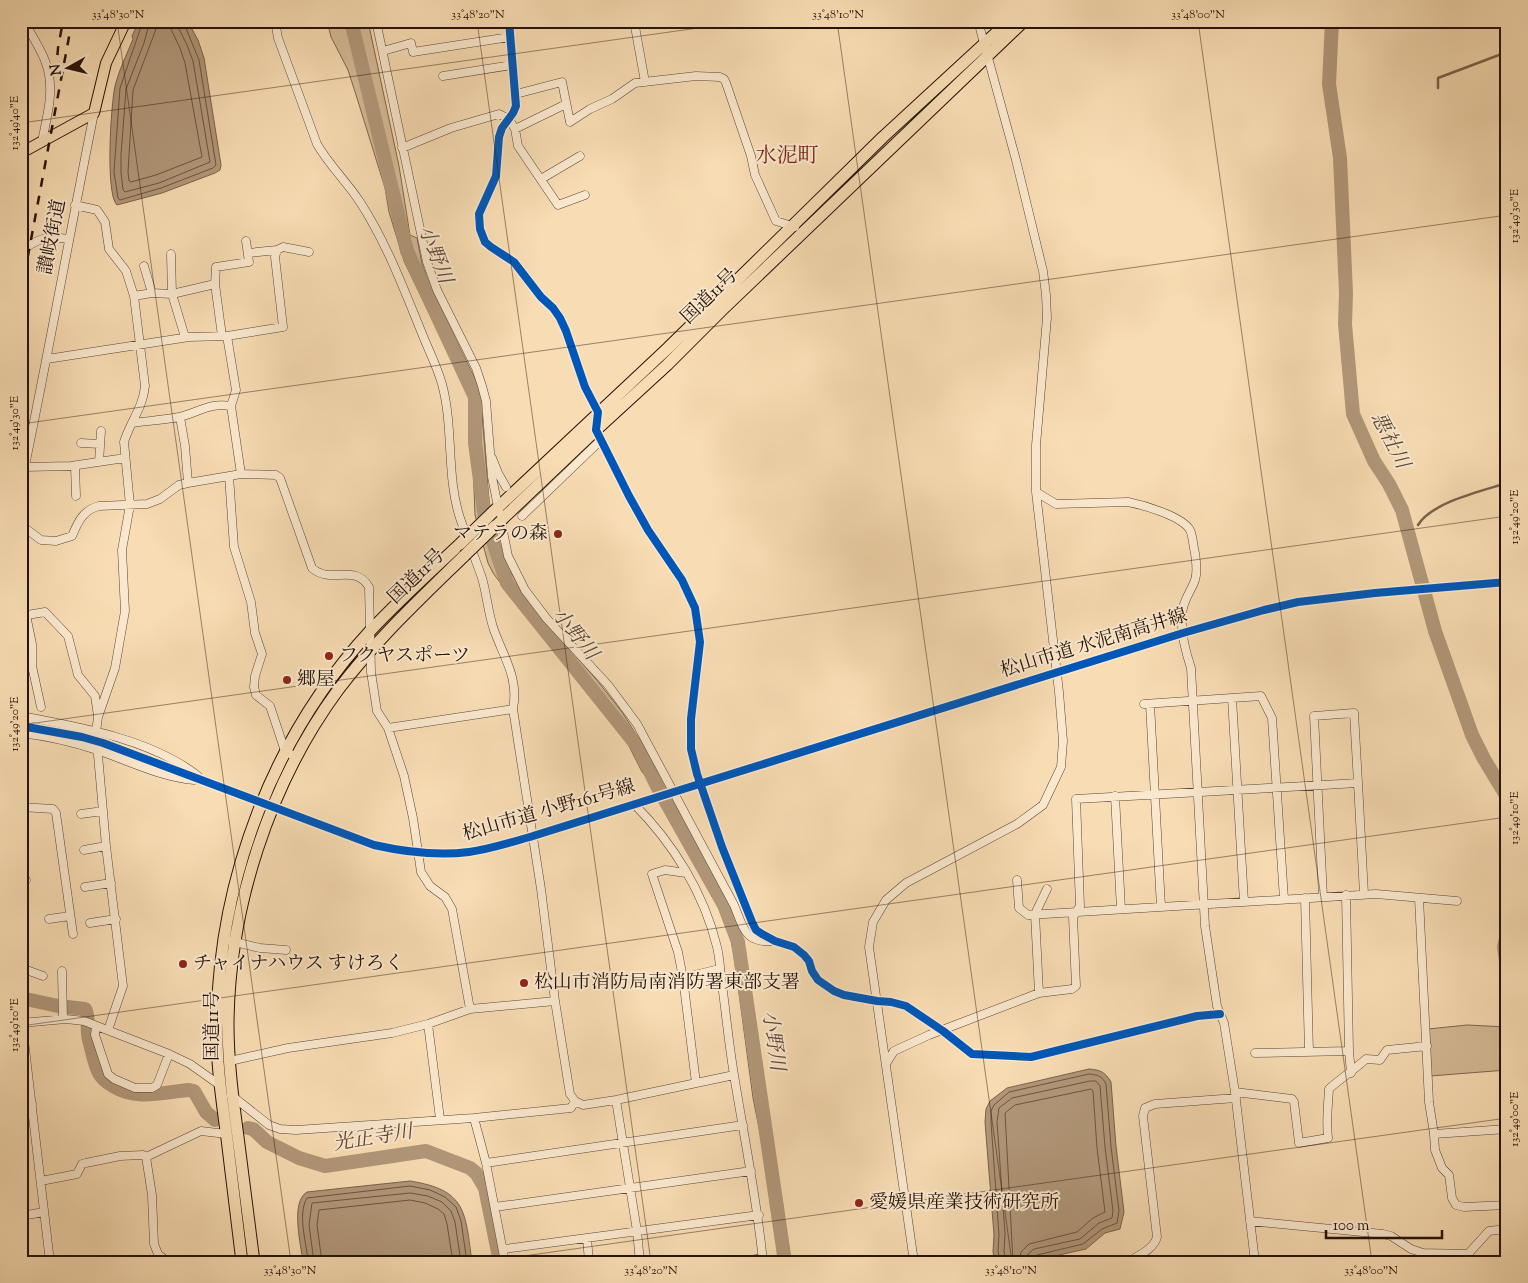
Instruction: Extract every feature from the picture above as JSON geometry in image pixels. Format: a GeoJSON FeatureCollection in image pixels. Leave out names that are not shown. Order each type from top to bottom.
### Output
{"type":"FeatureCollection","features":[{"type":"Feature","properties":{"kind":"highway","name":"国道11号"},"geometry":{"type":"LineString","coordinates":[[254,1262],[230,1061],[228,1024],[230,941],[228,913],[242,858],[261,803],[285,751],[327,684],[370,630],[460,544],[497,517],[598,435],[986,50],[1009,21]]}},
{"type":"Feature","properties":{"kind":"highway","name":"国道11号"},"geometry":{"type":"LineString","coordinates":[[242,1262],[220,1085],[217,1024],[220,968],[254,861],[296,757],[338,691],[370,651],[412,606],[464,556],[497,517],[598,412],[659,357],[883,137],[986,50],[1024,21]]}},
{"type":"Feature","properties":{"kind":"main road"},"geometry":{"type":"LineString","coordinates":[[21,153],[94,112],[106,63],[126,21]]}},
{"type":"Feature","properties":{"kind":"street"},"geometry":{"type":"LineString","coordinates":[[24,21],[43,57],[50,75],[49,107],[42,142]]}},
{"type":"Feature","properties":{"kind":"street"},"geometry":{"type":"LineString","coordinates":[[271,21],[317,144],[323,155],[359,201],[386,249],[401,280],[441,382],[449,421],[453,478],[459,516],[482,580],[494,629],[510,669],[516,695],[513,709],[570,1094],[575,1100],[584,1104],[616,1100],[734,1075]]}},
{"type":"Feature","properties":{"kind":"street"},"geometry":{"type":"LineString","coordinates":[[275,21],[278,38]]}},
{"type":"Feature","properties":{"kind":"street"},"geometry":{"type":"LineString","coordinates":[[376,21],[422,245],[432,278],[443,304],[476,368],[486,401],[489,455],[497,517],[508,556],[525,590],[547,618],[608,685],[637,724],[672,793],[734,905],[748,936],[756,940],[775,941]]}},
{"type":"Feature","properties":{"kind":"street"},"geometry":{"type":"LineString","coordinates":[[509,21],[516,106],[509,120],[502,128],[499,138],[496,176],[479,214],[480,229],[486,242],[514,262],[560,318],[585,387],[598,412],[598,435],[644,521],[682,580],[695,608],[700,642],[691,719],[691,750],[700,784],[722,846],[756,930],[775,941],[794,947],[809,961],[812,971],[818,980],[834,991],[844,995],[906,1006],[943,1031],[972,1054],[1030,1056],[1197,1016],[1220,1014]]}},
{"type":"Feature","properties":{"kind":"street"},"geometry":{"type":"LineString","coordinates":[[634,21],[645,82]]}},
{"type":"Feature","properties":{"kind":"street"},"geometry":{"type":"LineString","coordinates":[[914,1262],[887,1062],[869,947],[873,922],[886,900],[906,883],[1017,824],[1042,805],[1061,767],[1063,741],[1036,492],[1036,446],[1047,318],[1046,295],[1043,271],[1016,160],[978,21]]}},
{"type":"Feature","properties":{"kind":"street"},"geometry":{"type":"LineString","coordinates":[[383,51],[411,44],[413,52],[510,37]]}},
{"type":"Feature","properties":{"kind":"street"},"geometry":{"type":"LineString","coordinates":[[443,76],[512,65]]}},
{"type":"Feature","properties":{"kind":"street"},"geometry":{"type":"LineString","coordinates":[[516,94],[562,82],[570,122],[635,83],[696,76],[720,77],[724,79],[744,133],[755,175],[776,221],[805,230]]}},
{"type":"Feature","properties":{"kind":"street"},"geometry":{"type":"LineString","coordinates":[[515,129],[566,104]]}},
{"type":"Feature","properties":{"kind":"street","name":"讃岐街道"},"geometry":{"type":"LineString","coordinates":[[21,485],[47,360],[68,239],[94,112]]}},
{"type":"Feature","properties":{"kind":"street"},"geometry":{"type":"LineString","coordinates":[[402,148],[451,128],[499,114],[509,120],[515,129],[518,146],[558,205],[585,195]]}},
{"type":"Feature","properties":{"kind":"street"},"geometry":{"type":"LineString","coordinates":[[541,179],[580,156]]}},
{"type":"Feature","properties":{"kind":"street"},"geometry":{"type":"LineString","coordinates":[[75,205],[97,210],[105,222],[109,249],[126,271],[134,296],[145,386],[144,398],[124,442],[130,505],[122,550],[125,611],[115,668],[98,717],[96,732],[106,846],[123,986],[108,1030]]}},
{"type":"Feature","properties":{"kind":"street"},"geometry":{"type":"LineString","coordinates":[[21,251],[30,244],[48,237],[68,239]]}},
{"type":"Feature","properties":{"kind":"street"},"geometry":{"type":"LineString","coordinates":[[241,474],[231,406],[236,390],[215,284],[216,267],[249,262],[246,241]]}},
{"type":"Feature","properties":{"kind":"street"},"geometry":{"type":"LineString","coordinates":[[248,253],[276,250],[283,247],[310,252]]}},
{"type":"Feature","properties":{"kind":"street"},"geometry":{"type":"LineString","coordinates":[[47,360],[185,337],[224,336],[283,327],[275,257],[276,250]]}},
{"type":"Feature","properties":{"kind":"street"},"geometry":{"type":"LineString","coordinates":[[171,254],[172,294],[185,337]]}},
{"type":"Feature","properties":{"kind":"street"},"geometry":{"type":"LineString","coordinates":[[144,266],[152,294]]}},
{"type":"Feature","properties":{"kind":"street"},"geometry":{"type":"LineString","coordinates":[[134,296],[172,294],[215,284]]}},
{"type":"Feature","properties":{"kind":"street"},"geometry":{"type":"LineString","coordinates":[[132,423],[180,417],[211,406],[223,404],[231,406]]}},
{"type":"Feature","properties":{"kind":"street"},"geometry":{"type":"LineString","coordinates":[[180,417],[188,483]]}},
{"type":"Feature","properties":{"kind":"street"},"geometry":{"type":"LineString","coordinates":[[99,462],[101,431]]}},
{"type":"Feature","properties":{"kind":"street"},"geometry":{"type":"LineString","coordinates":[[522,516],[598,435]]}},
{"type":"Feature","properties":{"kind":"street"},"geometry":{"type":"LineString","coordinates":[[81,443],[100,444]]}},
{"type":"Feature","properties":{"kind":"street"},"geometry":{"type":"LineString","coordinates":[[489,455],[492,457],[506,487]]}},
{"type":"Feature","properties":{"kind":"street"},"geometry":{"type":"LineString","coordinates":[[25,467],[75,466],[125,458]]}},
{"type":"Feature","properties":{"kind":"street"},"geometry":{"type":"LineString","coordinates":[[75,466],[76,496]]}},
{"type":"Feature","properties":{"kind":"street"},"geometry":{"type":"LineString","coordinates":[[21,525],[41,540],[56,540],[72,536],[78,522],[91,508],[153,502],[179,485],[228,476],[241,474],[276,475],[280,478],[312,568],[316,572],[327,576],[356,575],[365,579],[369,587],[371,672],[377,710],[388,728],[404,776],[421,872],[430,886],[445,898],[452,910],[470,1008]]}},
{"type":"Feature","properties":{"kind":"street"},"geometry":{"type":"LineString","coordinates":[[228,476],[234,547],[252,602],[255,633],[262,654],[255,676],[256,695],[270,706],[285,751],[296,757]]}},
{"type":"Feature","properties":{"kind":"street"},"geometry":{"type":"LineString","coordinates":[[1036,492],[1056,504],[1135,503],[1166,514],[1185,524],[1190,531],[1197,566],[1196,578],[1183,606],[1182,621],[1191,668],[1206,935],[1217,1006],[1224,1022],[1236,1095],[1255,1262]]}},
{"type":"Feature","properties":{"kind":"street","name":"松山市道 水泥南高井線"},"geometry":{"type":"LineString","coordinates":[[700,784],[1183,633],[1264,610],[1298,602],[1375,593],[1507,582]]}},
{"type":"Feature","properties":{"kind":"street"},"geometry":{"type":"LineString","coordinates":[[41,706],[32,666],[32,644],[24,616],[45,612],[68,636],[78,675],[95,696],[98,717]]}},
{"type":"Feature","properties":{"kind":"street"},"geometry":{"type":"LineString","coordinates":[[1161,906],[1155,794],[1147,704],[1261,696],[1272,718],[1284,899]]}},
{"type":"Feature","properties":{"kind":"street"},"geometry":{"type":"LineString","coordinates":[[21,697],[24,707],[21,711]]}},
{"type":"Feature","properties":{"kind":"street"},"geometry":{"type":"LineString","coordinates":[[1232,698],[1244,902]]}},
{"type":"Feature","properties":{"kind":"street"},"geometry":{"type":"LineString","coordinates":[[388,728],[513,709]]}},
{"type":"Feature","properties":{"kind":"street"},"geometry":{"type":"LineString","coordinates":[[1323,897],[1314,716],[1354,713],[1364,894]]}},
{"type":"Feature","properties":{"kind":"street"},"geometry":{"type":"LineString","coordinates":[[21,716],[96,732],[161,754],[184,765],[204,780]]}},
{"type":"Feature","properties":{"kind":"street"},"geometry":{"type":"LineString","coordinates":[[21,726],[82,737],[103,743],[204,780]]}},
{"type":"Feature","properties":{"kind":"street"},"geometry":{"type":"LineString","coordinates":[[21,733],[72,742],[180,779],[204,780]]}},
{"type":"Feature","properties":{"kind":"street","name":"松山市道 小野161号線"},"geometry":{"type":"LineString","coordinates":[[204,780],[374,845],[418,853],[444,854],[469,852],[533,836],[700,784]]}},
{"type":"Feature","properties":{"kind":"street"},"geometry":{"type":"LineString","coordinates":[[887,1062],[894,1051],[929,1035],[1039,993],[1072,990],[1076,986],[1073,917],[1080,906],[1076,799],[1358,783]]}},
{"type":"Feature","properties":{"kind":"street"},"geometry":{"type":"LineString","coordinates":[[1115,796],[1121,909]]}},
{"type":"Feature","properties":{"kind":"street"},"geometry":{"type":"LineString","coordinates":[[634,804],[668,842],[686,873],[703,904],[717,948],[734,1075],[759,1215],[763,1260],[737,1262]]}},
{"type":"Feature","properties":{"kind":"street"},"geometry":{"type":"LineString","coordinates":[[21,808],[42,807],[53,809],[56,813],[73,934]]}},
{"type":"Feature","properties":{"kind":"street"},"geometry":{"type":"LineString","coordinates":[[81,814],[103,811]]}},
{"type":"Feature","properties":{"kind":"street"},"geometry":{"type":"LineString","coordinates":[[84,850],[106,846]]}},
{"type":"Feature","properties":{"kind":"street"},"geometry":{"type":"LineString","coordinates":[[686,873],[665,870],[652,874],[678,952],[696,1083]]}},
{"type":"Feature","properties":{"kind":"street"},"geometry":{"type":"LineString","coordinates":[[1018,880],[1019,908],[1028,915],[1364,894],[1457,901]]}},
{"type":"Feature","properties":{"kind":"street"},"geometry":{"type":"LineString","coordinates":[[85,887],[111,883]]}},
{"type":"Feature","properties":{"kind":"street"},"geometry":{"type":"LineString","coordinates":[[1039,993],[1035,914],[1047,889]]}},
{"type":"Feature","properties":{"kind":"street"},"geometry":{"type":"LineString","coordinates":[[1346,895],[1351,1073]]}},
{"type":"Feature","properties":{"kind":"street"},"geometry":{"type":"LineString","coordinates":[[1305,898],[1309,1052]]}},
{"type":"Feature","properties":{"kind":"street"},"geometry":{"type":"LineString","coordinates":[[1420,898],[1429,1102],[1435,1150],[1442,1168],[1449,1175],[1452,1198],[1456,1204],[1464,1207],[1507,1205]]}},
{"type":"Feature","properties":{"kind":"street"},"geometry":{"type":"LineString","coordinates":[[49,919],[70,916]]}},
{"type":"Feature","properties":{"kind":"street"},"geometry":{"type":"LineString","coordinates":[[90,923],[116,919]]}},
{"type":"Feature","properties":{"kind":"street"},"geometry":{"type":"LineString","coordinates":[[230,941],[260,948],[286,950]]}},
{"type":"Feature","properties":{"kind":"street"},"geometry":{"type":"LineString","coordinates":[[21,968],[42,976]]}},
{"type":"Feature","properties":{"kind":"street"},"geometry":{"type":"LineString","coordinates":[[683,978],[720,969]]}},
{"type":"Feature","properties":{"kind":"street"},"geometry":{"type":"LineString","coordinates":[[62,971],[63,1019]]}},
{"type":"Feature","properties":{"kind":"street"},"geometry":{"type":"LineString","coordinates":[[230,1061],[288,1048],[392,1033],[428,1024],[470,1008],[555,1000]]}},
{"type":"Feature","properties":{"kind":"street"},"geometry":{"type":"LineString","coordinates":[[50,1262],[22,1023],[63,1019],[90,1023],[169,1054],[190,1064],[220,1085],[269,1125],[280,1129],[296,1130],[474,1118],[571,1108],[575,1100]]}},
{"type":"Feature","properties":{"kind":"street"},"geometry":{"type":"LineString","coordinates":[[90,1023],[96,1035],[108,1074],[114,1079],[135,1088],[152,1088],[157,1085],[169,1054]]}},
{"type":"Feature","properties":{"kind":"street"},"geometry":{"type":"LineString","coordinates":[[428,1024],[440,1120]]}},
{"type":"Feature","properties":{"kind":"street"},"geometry":{"type":"LineString","coordinates":[[1128,1262],[1150,1248],[1157,1237],[1143,1116],[1145,1108],[1155,1104],[1236,1095],[1292,1098],[1299,1143],[1328,1138],[1326,1118],[1329,1089],[1366,1059],[1380,1060],[1387,1050],[1426,1046]]}},
{"type":"Feature","properties":{"kind":"street"},"geometry":{"type":"LineString","coordinates":[[1255,1053],[1349,1051]]}},
{"type":"Feature","properties":{"kind":"street"},"geometry":{"type":"LineString","coordinates":[[616,1100],[637,1231],[640,1262]]}},
{"type":"Feature","properties":{"kind":"street"},"geometry":{"type":"LineString","coordinates":[[21,1105],[32,1104]]}},
{"type":"Feature","properties":{"kind":"street"},"geometry":{"type":"LineString","coordinates":[[474,1118],[486,1163],[505,1262]]}},
{"type":"Feature","properties":{"kind":"street"},"geometry":{"type":"LineString","coordinates":[[486,1163],[743,1125]]}},
{"type":"Feature","properties":{"kind":"street"},"geometry":{"type":"LineString","coordinates":[[1434,1134],[1507,1129]]}},
{"type":"Feature","properties":{"kind":"street"},"geometry":{"type":"LineString","coordinates":[[41,1182],[77,1174],[82,1164],[86,1163],[120,1156],[143,1155],[146,1157],[201,1131],[226,1134]]}},
{"type":"Feature","properties":{"kind":"street"},"geometry":{"type":"LineString","coordinates":[[146,1157],[152,1195],[154,1244],[158,1254],[168,1262]]}},
{"type":"Feature","properties":{"kind":"street"},"geometry":{"type":"LineString","coordinates":[[495,1207],[751,1171]]}},
{"type":"Feature","properties":{"kind":"street"},"geometry":{"type":"LineString","coordinates":[[21,1216],[44,1212]]}},
{"type":"Feature","properties":{"kind":"street"},"geometry":{"type":"LineString","coordinates":[[504,1249],[759,1215]]}},
{"type":"Feature","properties":{"kind":"street"},"geometry":{"type":"LineString","coordinates":[[1250,1220],[1383,1234],[1391,1236],[1411,1249],[1424,1253],[1468,1258],[1489,1232],[1507,1229]]}},
{"type":"Feature","properties":{"kind":"street"},"geometry":{"type":"LineString","coordinates":[[587,1238],[589,1262]]}},
{"type":"Feature","properties":{"kind":"shaded area"},"geometry":{"type":"Polygon","coordinates":[[[327,21],[368,21],[399,166],[410,235],[417,238],[422,264],[430,286],[476,381],[482,414],[489,500],[497,543],[504,560],[527,601],[596,679],[622,712],[656,766],[658,775],[737,919],[741,934],[762,1084],[783,1206],[789,1262],[779,1262],[765,1158],[753,1098],[734,956],[723,915],[649,780],[642,772],[625,738],[587,685],[579,680],[580,678],[519,608],[493,573],[488,563],[475,515],[471,410],[468,390],[460,370],[442,340],[404,261],[389,212],[385,188],[357,98],[348,70],[331,37],[327,21]]]}},
{"type":"Feature","properties":{"kind":"shaded area"},"geometry":{"type":"Polygon","coordinates":[[[1467,1025],[1507,1027],[1507,1070],[1430,1076],[1428,1029],[1467,1025]]]}},
{"type":"Feature","properties":{"kind":"water"},"geometry":{"type":"Polygon","coordinates":[[[139,21],[188,22],[198,40],[204,58],[221,165],[220,170],[215,173],[162,193],[117,205],[113,197],[110,167],[113,96],[119,74],[133,39],[132,36],[139,21]]]}},
{"type":"Feature","properties":{"kind":"water"},"geometry":{"type":"Polygon","coordinates":[[[1089,1069],[1102,1072],[1111,1082],[1124,1212],[1120,1229],[1105,1233],[1086,1249],[1028,1262],[995,1262],[985,1122],[986,1109],[990,1101],[1007,1088],[1089,1069]]]}},
{"type":"Feature","properties":{"kind":"water"},"geometry":{"type":"Polygon","coordinates":[[[410,1181],[443,1190],[453,1197],[460,1206],[467,1230],[472,1262],[303,1262],[298,1214],[302,1197],[307,1192],[410,1181]]]}},
{"type":"Feature","properties":{"kind":"waterway","name":"小野川"},"geometry":{"type":"LineString","coordinates":[[351,21],[407,251],[475,397],[475,443],[485,518],[507,583],[638,747],[657,786],[724,905],[738,942],[785,1262]]}},
{"type":"Feature","properties":{"kind":"waterway","name":"悪社川"},"geometry":{"type":"LineString","coordinates":[[1332,21],[1329,84],[1340,158],[1346,293],[1345,324],[1353,414],[1374,461],[1389,484],[1402,510],[1435,631],[1472,735],[1507,797]]}},
{"type":"Feature","properties":{"kind":"waterway"},"geometry":{"type":"LineString","coordinates":[[1438,88],[1438,78],[1507,52]]}},
{"type":"Feature","properties":{"kind":"waterway"},"geometry":{"type":"LineString","coordinates":[[1418,525],[1434,510],[1458,498],[1507,483]]}},
{"type":"Feature","properties":{"kind":"waterway","name":"悪社川"},"geometry":{"type":"LineString","coordinates":[[1507,934],[1504,947],[1507,968]]}},
{"type":"Feature","properties":{"kind":"waterway","name":"光正寺川"},"geometry":{"type":"LineString","coordinates":[[21,998],[58,1006],[85,1009],[88,1036],[96,1065],[99,1073],[111,1085],[122,1091],[141,1094],[194,1091],[206,1112],[215,1120]]}},
{"type":"Feature","properties":{"kind":"waterway","name":"光正寺川"},"geometry":{"type":"LineString","coordinates":[[248,1128],[253,1129],[267,1142],[299,1158],[325,1166],[426,1151],[470,1168],[476,1173],[485,1188],[500,1262]]}},
{"type":"Feature","properties":{"kind":"railway"},"geometry":{"type":"LineString","coordinates":[[56,73],[63,21]]}},
{"type":"Feature","properties":{"kind":"railway"},"geometry":{"type":"LineString","coordinates":[[21,293],[72,21]]}},
{"type":"Feature","properties":{"kind":"cycle path"},"geometry":{"type":"LineString","coordinates":[[509,21],[516,106],[502,128],[499,137],[496,176],[479,214],[480,229],[485,242],[514,262],[560,318],[585,387],[598,412],[596,430],[629,496],[648,530],[682,580],[695,608],[700,642],[691,719],[691,749],[697,774],[722,847],[756,930],[775,941],[794,947],[809,961],[812,971],[818,980],[834,991],[844,995],[906,1006],[943,1031],[972,1054],[1031,1057],[1197,1016],[1220,1014]]}},
{"type":"Feature","properties":{"kind":"cycle path"},"geometry":{"type":"LineString","coordinates":[[21,726],[82,737],[103,743],[374,845],[421,853],[469,852],[533,836],[1183,633],[1264,610],[1298,602],[1375,593],[1507,582]]}},
{"type":"Feature","properties":{"kind":"place","name":"マテラの森"},"geometry":{"type":"Point","coordinates":[558,534]}},
{"type":"Feature","properties":{"kind":"place","name":"フクヤスポーツ"},"geometry":{"type":"Point","coordinates":[329,656]}},
{"type":"Feature","properties":{"kind":"place","name":"郷屋"},"geometry":{"type":"Point","coordinates":[287,680]}},
{"type":"Feature","properties":{"kind":"place","name":"チャイナハウス すけろく"},"geometry":{"type":"Point","coordinates":[183,964]}},
{"type":"Feature","properties":{"kind":"place","name":"松山市消防局南消防署東部支署"},"geometry":{"type":"Point","coordinates":[524,983]}},
{"type":"Feature","properties":{"kind":"place","name":"愛媛県産業技術研究所"},"geometry":{"type":"Point","coordinates":[859,1203]}},
{"type":"Feature","properties":{"kind":"district","name":"水泥町"},"geometry":{"type":"Point","coordinates":[787,157]}}]}
